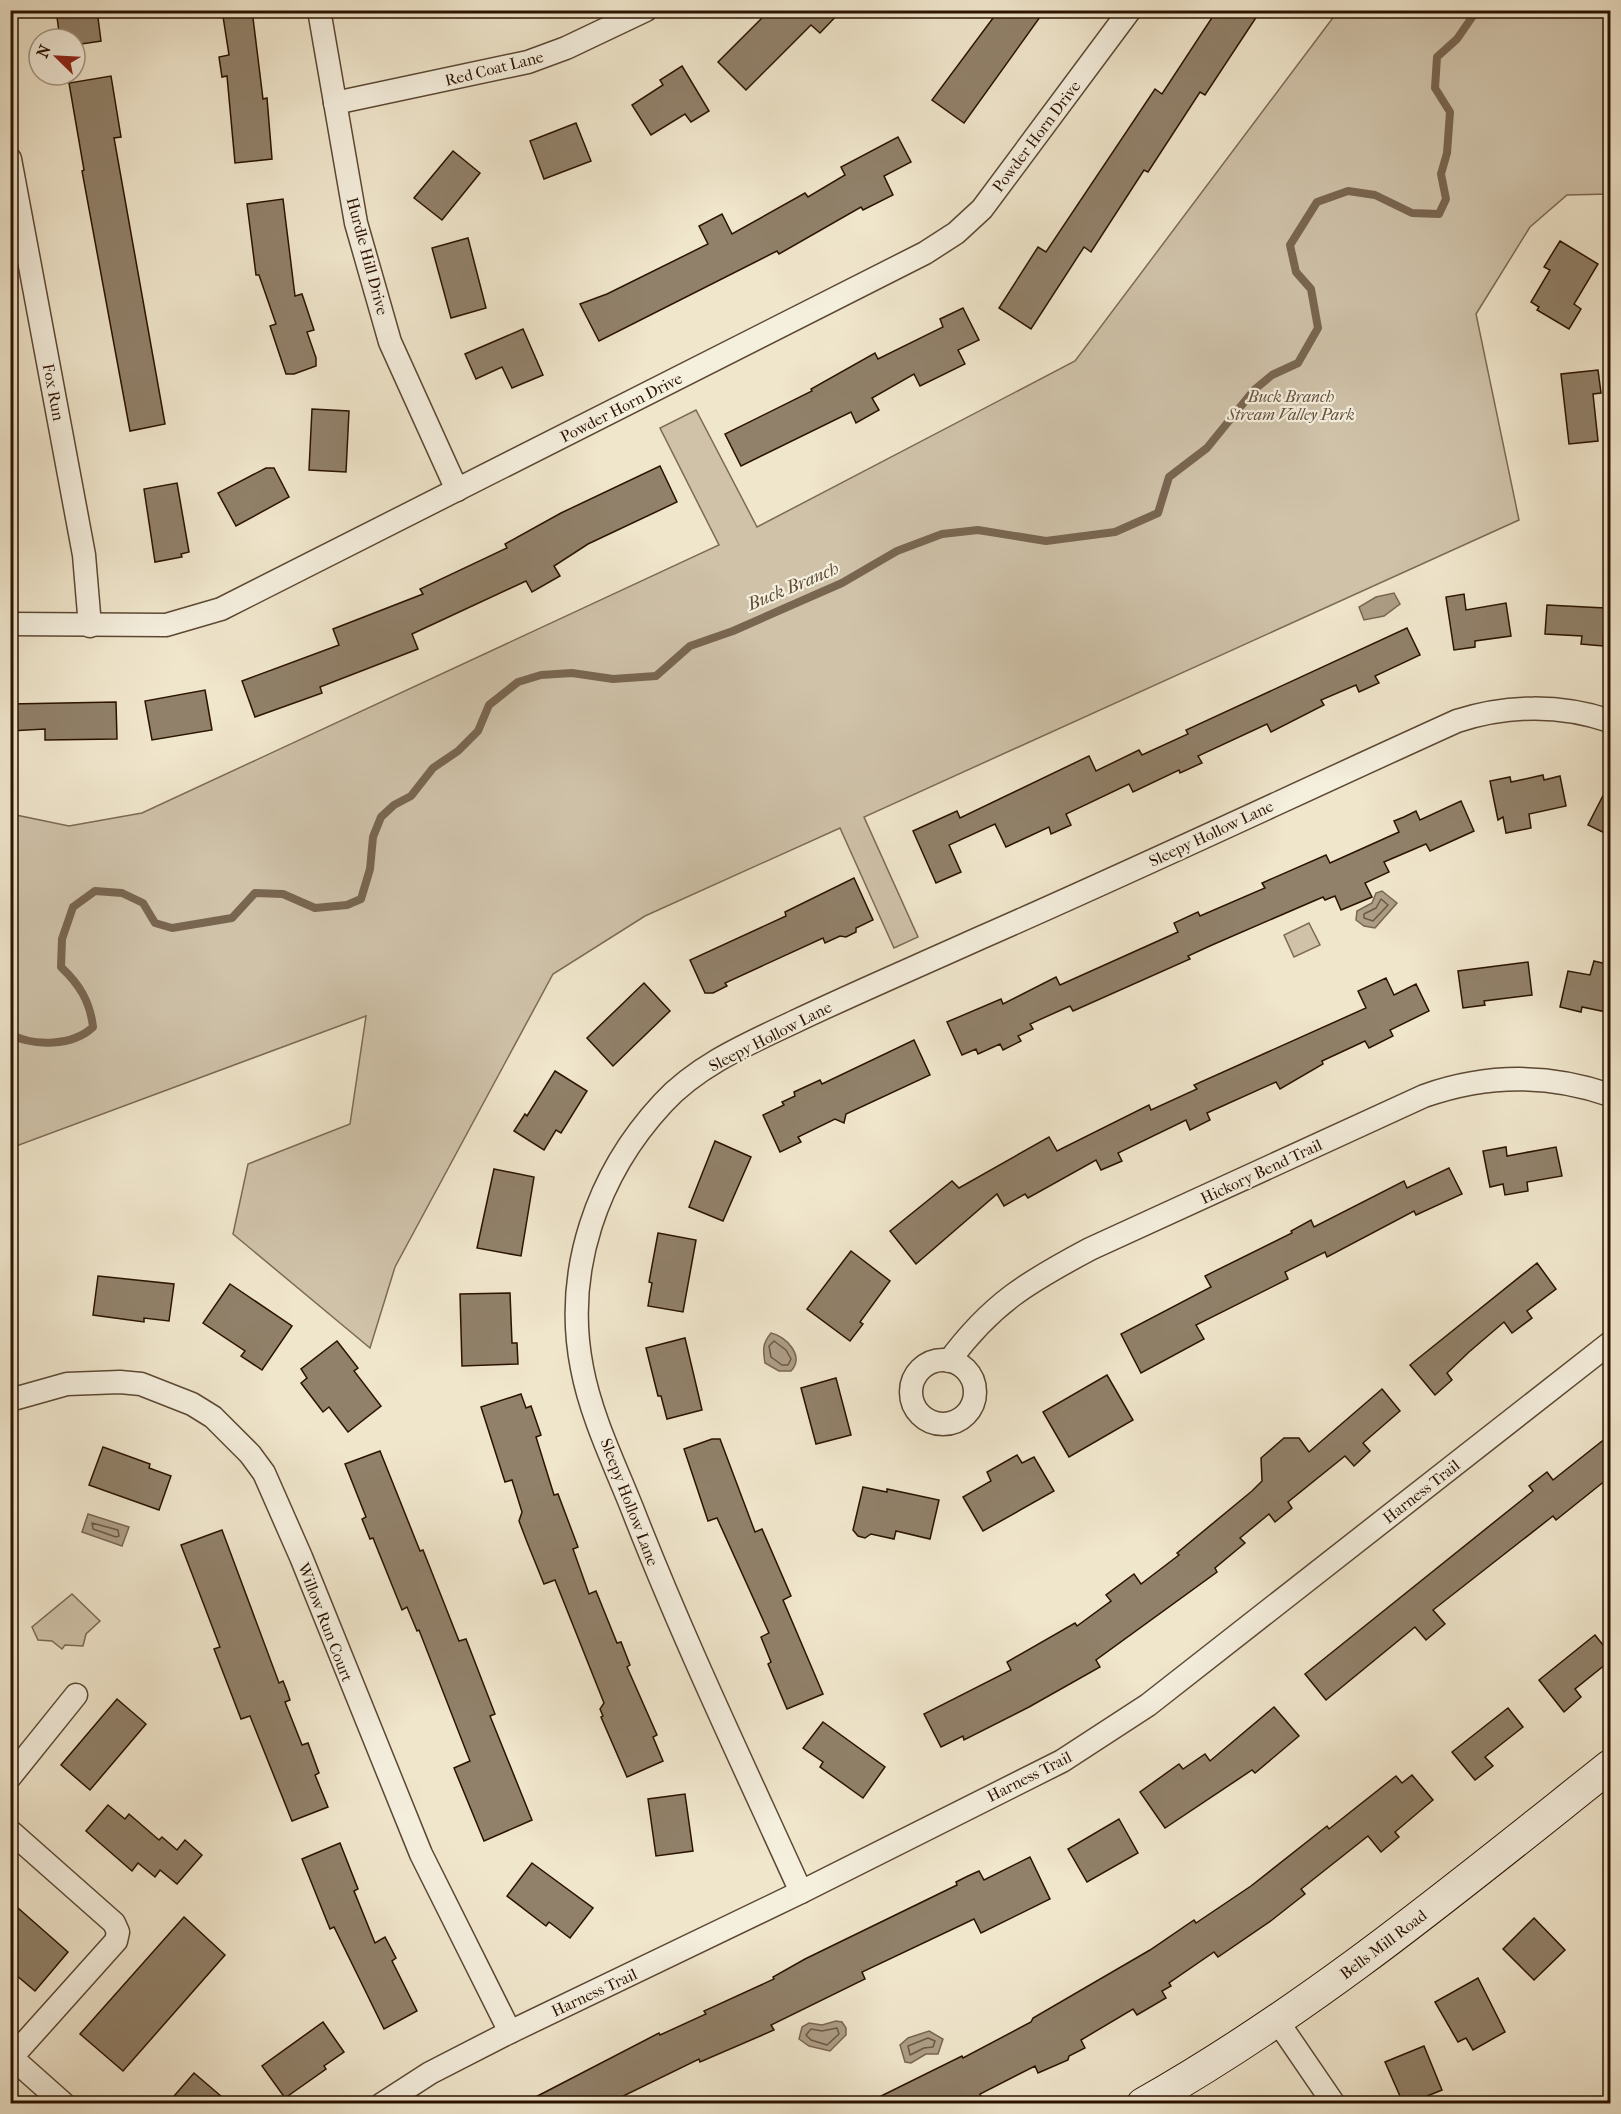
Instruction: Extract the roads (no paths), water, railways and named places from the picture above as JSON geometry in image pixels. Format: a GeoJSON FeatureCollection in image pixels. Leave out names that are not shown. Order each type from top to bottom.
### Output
{"type":"FeatureCollection","features":[{"type":"Feature","properties":{"kind":"street","name":"Hurdle Hill Drive"},"geometry":{"type":"LineString","coordinates":[[319,10],[356,223],[390,342],[458,490]]}},
{"type":"Feature","properties":{"kind":"street","name":"Red Coat Lane"},"geometry":{"type":"LineString","coordinates":[[335,103],[528,62],[567,48],[646,10]]}},
{"type":"Feature","properties":{"kind":"street","name":"Powder Horn Drive"},"geometry":{"type":"LineString","coordinates":[[10,624],[166,625],[204,615],[458,490],[925,253],[956,233],[982,209],[1130,10]]}},
{"type":"Feature","properties":{"kind":"street","name":"Fox Run"},"geometry":{"type":"LineString","coordinates":[[10,159],[84,555],[90,626]]}},
{"type":"Feature","properties":{"kind":"street","name":"Sleepy Hollow Lane"},"geometry":{"type":"LineString","coordinates":[[801,1892],[696,1665],[607,1445],[582,1371],[577,1318],[582,1256],[592,1218],[611,1173],[628,1146],[664,1101],[698,1072],[745,1045],[922,962],[1018,921],[1457,721],[1502,710],[1538,708],[1574,711],[1611,721]]}},
{"type":"Feature","properties":{"kind":"street","name":"Hickory Bend Trail"},"geometry":{"type":"LineString","coordinates":[[949,1361],[992,1310],[1053,1269],[1090,1249],[1424,1096],[1474,1081],[1505,1078],[1552,1080],[1584,1085],[1611,1095]]}},
{"type":"Feature","properties":{"kind":"street","name":"Harness Trail"},"geometry":{"type":"LineString","coordinates":[[382,2103],[430,2073],[510,2032],[801,1892],[1062,1761],[1148,1705],[1611,1343]]}},
{"type":"Feature","properties":{"kind":"street","name":"Willow Run Court"},"geometry":{"type":"LineString","coordinates":[[10,1400],[67,1384],[120,1382],[141,1384],[192,1404],[213,1418],[250,1454],[264,1473],[301,1557],[421,1854],[510,2032]]}},
{"type":"Feature","properties":{"kind":"street"},"geometry":{"type":"LineString","coordinates":[[10,1777],[76,1695]]}},
{"type":"Feature","properties":{"kind":"street","name":"Bells Mill Road"},"geometry":{"type":"LineString","coordinates":[[1143,2103],[1278,2022],[1419,1917],[1611,1766]]}},
{"type":"Feature","properties":{"kind":"street"},"geometry":{"type":"LineString","coordinates":[[10,1831],[114,1923],[118,1932],[116,1941],[11,2057],[64,2103]]}},
{"type":"Feature","properties":{"kind":"street"},"geometry":{"type":"LineString","coordinates":[[1278,2022],[1334,2103]]}},
{"type":"Feature","properties":{"kind":"water"},"geometry":{"type":"Polygon","coordinates":[[[1394,593],[1400,604],[1384,616],[1364,620],[1359,607],[1376,597],[1394,593]]]}},
{"type":"Feature","properties":{"kind":"water"},"geometry":{"type":"Polygon","coordinates":[[[1382,891],[1397,903],[1375,928],[1364,926],[1356,920],[1357,911],[1372,903],[1376,893],[1382,891]]]}},
{"type":"Feature","properties":{"kind":"water"},"geometry":{"type":"Polygon","coordinates":[[[771,1333],[788,1342],[795,1353],[795,1365],[791,1371],[779,1371],[765,1363],[764,1347],[771,1333]]]}},
{"type":"Feature","properties":{"kind":"water"},"geometry":{"type":"Polygon","coordinates":[[[88,1514],[129,1527],[122,1546],[82,1532],[88,1514]]]}},
{"type":"Feature","properties":{"kind":"water"},"geometry":{"type":"Polygon","coordinates":[[[836,2021],[842,2022],[846,2028],[846,2035],[830,2051],[809,2046],[799,2039],[802,2027],[809,2023],[822,2025],[836,2021]]]}},
{"type":"Feature","properties":{"kind":"water"},"geometry":{"type":"Polygon","coordinates":[[[929,2031],[943,2039],[938,2054],[926,2054],[911,2063],[905,2062],[900,2045],[908,2038],[929,2031]]]}},
{"type":"Feature","properties":{"kind":"waterway","name":"Buck Branch"},"geometry":{"type":"LineString","coordinates":[[10,1034],[30,1041],[53,1043],[75,1038],[93,1027],[83,994],[61,967],[62,939],[73,907],[95,891],[122,893],[143,903],[155,923],[172,928],[232,918],[255,893],[283,894],[315,908],[347,905],[361,899],[370,869],[373,837],[381,817],[394,805],[411,796],[433,768],[458,751],[478,731],[489,705],[518,682],[541,675],[572,673],[613,679],[656,676],[690,646],[733,631],[842,583],[897,551],[942,534],[978,530],[1046,541],[1115,532],[1158,513],[1169,477],[1207,448],[1254,390],[1272,375],[1298,363],[1318,328],[1311,289],[1296,272],[1290,245],[1317,202],[1348,191],[1375,195],[1412,213],[1439,214],[1446,199],[1441,174],[1447,153],[1450,112],[1435,88],[1437,57],[1457,39],[1477,10]]}},
{"type":"Feature","properties":{"kind":"park label","name":"Buck Branch Stream Valley Park"},"geometry":{"type":"Point","coordinates":[1291,405]}}]}
